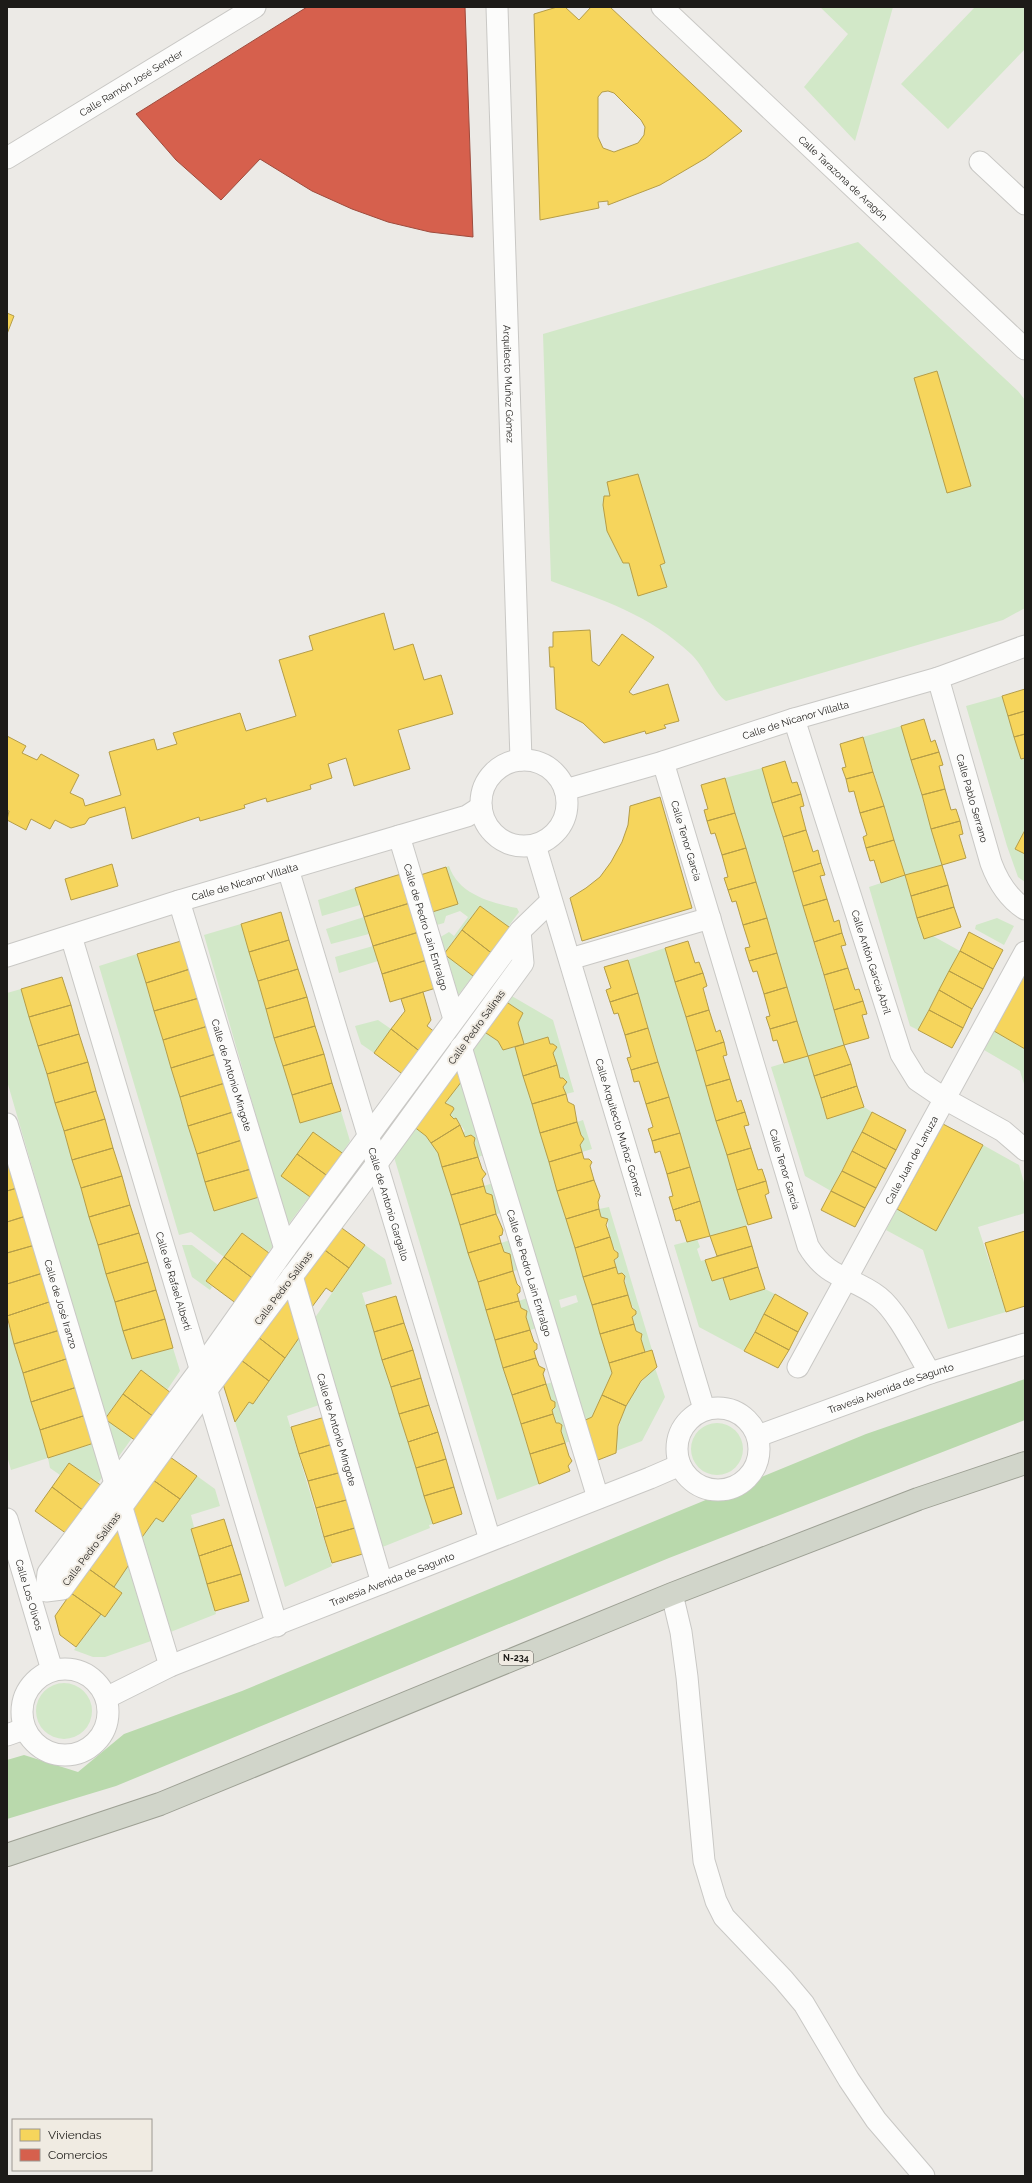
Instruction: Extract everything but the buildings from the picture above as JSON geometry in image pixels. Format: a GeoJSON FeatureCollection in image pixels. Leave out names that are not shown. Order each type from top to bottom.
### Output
{"type":"FeatureCollection","features":[{"type":"Feature","properties":{"kind":"highway","name":"N-234"},"geometry":{"type":"LineString","coordinates":[[7,1855],[160,1804],[672,1594],[918,1499],[1025,1463]]}},
{"type":"Feature","properties":{"kind":"street","name":"Calle Ramón José Sender"},"geometry":{"type":"LineString","coordinates":[[7,158],[255,7]]}},
{"type":"Feature","properties":{"kind":"street","name":"Arquitecto Muñoz Gómez"},"geometry":{"type":"LineString","coordinates":[[497,7],[521,760]]}},
{"type":"Feature","properties":{"kind":"street","name":"Calle Tarazona de Aragón"},"geometry":{"type":"LineString","coordinates":[[662,7],[1025,349]]}},
{"type":"Feature","properties":{"kind":"street"},"geometry":{"type":"LineString","coordinates":[[980,162],[1025,204]]}},
{"type":"Feature","properties":{"kind":"street","name":"Calle de Nicanor Villalta"},"geometry":{"type":"LineString","coordinates":[[565,790],[664,762],[794,719],[938,678],[1025,646]]}},
{"type":"Feature","properties":{"kind":"street","name":"Calle Pablo Serrano"},"geometry":{"type":"LineString","coordinates":[[938,678],[993,869],[998,881],[1008,894],[1025,909]]}},
{"type":"Feature","properties":{"kind":"street","name":"Calle Antón García Abril"},"geometry":{"type":"LineString","coordinates":[[794,719],[901,1054],[917,1080],[945,1098],[1004,1131],[1025,1150]]}},
{"type":"Feature","properties":{"kind":"street"},"geometry":{"type":"LineString","coordinates":[[521,760],[533,761],[544,765],[559,778],[565,790],[567,808],[563,821],[555,833],[544,841],[535,845],[516,846],[503,841],[492,832],[484,820],[481,807],[482,793],[487,780],[497,770],[508,763],[521,760]]}},
{"type":"Feature","properties":{"kind":"street","name":"Calle Tenor García"},"geometry":{"type":"LineString","coordinates":[[664,762],[803,1234],[814,1255],[821,1264],[845,1280],[871,1292],[885,1303],[930,1373]]}},
{"type":"Feature","properties":{"kind":"street","name":"Calle de Nicanor Villalta"},"geometry":{"type":"LineString","coordinates":[[7,956],[179,901],[466,816],[481,807]]}},
{"type":"Feature","properties":{"kind":"street","name":"Calle de Pedro Laín Entralgo"},"geometry":{"type":"LineString","coordinates":[[399,836],[454,1019]]}},
{"type":"Feature","properties":{"kind":"street","name":"Calle Arquitecto Muñoz Gómez"},"geometry":{"type":"LineString","coordinates":[[535,845],[704,1409]]}},
{"type":"Feature","properties":{"kind":"street","name":"Calle de Antonio Gargallo"},"geometry":{"type":"LineString","coordinates":[[288,869],[370,1135],[490,1540]]}},
{"type":"Feature","properties":{"kind":"street","name":"Calle de Antonio Mingote"},"geometry":{"type":"LineString","coordinates":[[179,901],[285,1249]]}},
{"type":"Feature","properties":{"kind":"street","name":"Calle Pedro Salinas"},"geometry":{"type":"LineString","coordinates":[[520,931],[523,963],[378,1162],[206,1391],[122,1508],[62,1588],[46,1591],[48,1573],[199,1371],[285,1249],[520,931],[551,901]]}},
{"type":"Feature","properties":{"kind":"street"},"geometry":{"type":"LineString","coordinates":[[570,959],[710,918]]}},
{"type":"Feature","properties":{"kind":"street","name":"Calle de Rafael Alberti"},"geometry":{"type":"LineString","coordinates":[[71,936],[199,1371],[277,1626]]}},
{"type":"Feature","properties":{"kind":"street","name":"Calle Juan de Lanuza"},"geometry":{"type":"LineString","coordinates":[[798,1367],[1025,952]]}},
{"type":"Feature","properties":{"kind":"street","name":"Calle de Pedro Laín Entralgo"},"geometry":{"type":"LineString","coordinates":[[461,1047],[598,1498]]}},
{"type":"Feature","properties":{"kind":"street","name":"Calle de José Iranzo"},"geometry":{"type":"LineString","coordinates":[[7,1124],[115,1483]]}},
{"type":"Feature","properties":{"kind":"street","name":"Calle de Antonio Mingote"},"geometry":{"type":"LineString","coordinates":[[292,1276],[382,1583]]}},
{"type":"Feature","properties":{"kind":"street","name":"Travesía Avenida de Sagunto"},"geometry":{"type":"LineString","coordinates":[[758,1436],[930,1373],[1025,1344]]}},
{"type":"Feature","properties":{"kind":"street"},"geometry":{"type":"LineString","coordinates":[[717,1407],[730,1409],[742,1415],[752,1424],[758,1436],[760,1450],[757,1464],[750,1476],[739,1485],[726,1490],[712,1490],[705,1488],[687,1477],[680,1465],[676,1452],[680,1432],[692,1416],[704,1409],[717,1407]]}},
{"type":"Feature","properties":{"kind":"street","name":"Travesía Avenida de Sagunto"},"geometry":{"type":"LineString","coordinates":[[106,1698],[170,1666],[277,1626],[680,1465]]}},
{"type":"Feature","properties":{"kind":"street"},"geometry":{"type":"LineString","coordinates":[[122,1508],[170,1666]]}},
{"type":"Feature","properties":{"kind":"street","name":"Calle Los Olivos"},"geometry":{"type":"LineString","coordinates":[[7,1519],[52,1670]]}},
{"type":"Feature","properties":{"kind":"street"},"geometry":{"type":"LineString","coordinates":[[672,1594],[681,1632],[685,1662],[704,1861],[716,1901],[724,1917],[783,1979],[804,2004],[849,2080],[876,2120],[924,2176]]}},
{"type":"Feature","properties":{"kind":"street"},"geometry":{"type":"LineString","coordinates":[[65,1668],[78,1670],[90,1677],[100,1686],[106,1698],[109,1713],[106,1728],[99,1740],[87,1750],[73,1755],[59,1755],[44,1751],[32,1741],[16,1732],[21,1715],[22,1700],[29,1687],[52,1670],[65,1668]]}},
{"type":"Feature","properties":{"kind":"green space"},"geometry":{"type":"Polygon","coordinates":[[[820,7],[893,7],[855,141],[804,87],[848,34],[820,7]]]}},
{"type":"Feature","properties":{"kind":"green space"},"geometry":{"type":"Polygon","coordinates":[[[975,7],[1025,7],[1025,49],[948,129],[901,84],[975,7]]]}},
{"type":"Feature","properties":{"kind":"green space"},"geometry":{"type":"Polygon","coordinates":[[[858,242],[1018,391],[1025,400],[1025,608],[1003,620],[726,701],[717,692],[696,659],[675,640],[659,629],[608,602],[551,581],[543,334],[858,242]]]}},
{"type":"Feature","properties":{"kind":"green space"},"geometry":{"type":"Polygon","coordinates":[[[1002,696],[1021,759],[1025,758],[1025,830],[1015,849],[1025,854],[1025,882],[1018,877],[1007,846],[966,706],[1002,696]]]}},
{"type":"Feature","properties":{"kind":"green space"},"geometry":{"type":"Polygon","coordinates":[[[901,726],[942,865],[905,876],[917,918],[933,936],[960,951],[918,1030],[910,1026],[869,887],[905,875],[863,737],[901,726]]]}},
{"type":"Feature","properties":{"kind":"green space"},"geometry":{"type":"Polygon","coordinates":[[[762,768],[844,1045],[808,1056],[827,1119],[864,1107],[872,1112],[831,1191],[805,1176],[771,1067],[807,1056],[725,778],[762,768]]]}},
{"type":"Feature","properties":{"kind":"green space"},"geometry":{"type":"Polygon","coordinates":[[[449,866],[453,876],[460,884],[477,896],[486,900],[517,908],[519,912],[508,927],[480,906],[444,953],[473,976],[455,999],[437,939],[449,932],[454,936],[468,917],[460,911],[446,916],[444,923],[433,926],[429,913],[458,904],[446,867],[449,866]]]}},
{"type":"Feature","properties":{"kind":"green space"},"geometry":{"type":"Polygon","coordinates":[[[355,888],[360,905],[322,916],[318,900],[355,888]]]}},
{"type":"Feature","properties":{"kind":"green space"},"geometry":{"type":"Polygon","coordinates":[[[364,917],[369,934],[331,944],[326,929],[364,917]]]}},
{"type":"Feature","properties":{"kind":"green space"},"geometry":{"type":"Polygon","coordinates":[[[997,918],[1014,926],[1004,945],[975,929],[976,925],[997,918]]]}},
{"type":"Feature","properties":{"kind":"green space"},"geometry":{"type":"Polygon","coordinates":[[[241,924],[300,1123],[341,1111],[350,1141],[313,1199],[310,1203],[306,1201],[285,1229],[261,1133],[204,935],[241,924]]]}},
{"type":"Feature","properties":{"kind":"green space"},"geometry":{"type":"Polygon","coordinates":[[[373,946],[378,961],[339,973],[335,957],[373,946]]]}},
{"type":"Feature","properties":{"kind":"green space"},"geometry":{"type":"Polygon","coordinates":[[[665,948],[748,1225],[710,1236],[628,960],[665,948]]]}},
{"type":"Feature","properties":{"kind":"green space"},"geometry":{"type":"Polygon","coordinates":[[[137,954],[214,1211],[259,1197],[274,1245],[268,1252],[242,1233],[224,1257],[191,1232],[179,1235],[99,966],[137,954]]]}},
{"type":"Feature","properties":{"kind":"green space"},"geometry":{"type":"Polygon","coordinates":[[[21,989],[132,1359],[173,1348],[180,1371],[167,1390],[141,1370],[105,1418],[7,1081],[7,993],[21,989]]]}},
{"type":"Feature","properties":{"kind":"green space"},"geometry":{"type":"Polygon","coordinates":[[[510,995],[553,1020],[574,1092],[566,1094],[563,1087],[567,1082],[563,1078],[560,1078],[553,1053],[557,1047],[550,1044],[548,1037],[524,1044],[518,1023],[523,1013],[505,1001],[510,995]]]}},
{"type":"Feature","properties":{"kind":"green space"},"geometry":{"type":"Polygon","coordinates":[[[378,1020],[391,1029],[374,1053],[361,1044],[355,1026],[378,1020]]]}},
{"type":"Feature","properties":{"kind":"green space"},"geometry":{"type":"Polygon","coordinates":[[[483,1031],[498,1041],[503,1050],[515,1047],[612,1373],[592,1417],[581,1422],[471,1047],[483,1031]],[[576,1295],[559,1300],[561,1308],[578,1302],[576,1295]]]}},
{"type":"Feature","properties":{"kind":"green space"},"geometry":{"type":"Polygon","coordinates":[[[994,1031],[1025,1049],[1025,1087],[1020,1071],[984,1050],[994,1031]]]}},
{"type":"Feature","properties":{"kind":"green space"},"geometry":{"type":"Polygon","coordinates":[[[462,1081],[484,1155],[478,1157],[474,1143],[475,1138],[471,1135],[465,1137],[463,1133],[465,1131],[456,1118],[454,1119],[450,1115],[454,1109],[453,1107],[445,1103],[462,1081]]]}},
{"type":"Feature","properties":{"kind":"green space"},"geometry":{"type":"Polygon","coordinates":[[[583,1120],[592,1149],[582,1152],[580,1145],[584,1139],[581,1135],[577,1122],[583,1120]]]}},
{"type":"Feature","properties":{"kind":"green space"},"geometry":{"type":"Polygon","coordinates":[[[413,1126],[426,1136],[438,1153],[539,1484],[497,1500],[394,1157],[413,1126]]]}},
{"type":"Feature","properties":{"kind":"green space"},"geometry":{"type":"Polygon","coordinates":[[[983,1145],[1019,1165],[1025,1186],[1025,1213],[978,1227],[1006,1312],[948,1329],[923,1250],[886,1230],[897,1209],[936,1231],[983,1145]]]}},
{"type":"Feature","properties":{"kind":"green space"},"geometry":{"type":"Polygon","coordinates":[[[493,1183],[502,1213],[496,1214],[492,1195],[486,1193],[484,1186],[493,1183]]]}},
{"type":"Feature","properties":{"kind":"green space"},"geometry":{"type":"Polygon","coordinates":[[[609,1207],[652,1350],[645,1352],[641,1339],[642,1334],[636,1331],[632,1317],[636,1314],[636,1311],[628,1295],[625,1276],[622,1273],[618,1274],[614,1260],[618,1257],[618,1253],[615,1250],[610,1238],[608,1219],[601,1217],[599,1209],[609,1207]]]}},
{"type":"Feature","properties":{"kind":"green space"},"geometry":{"type":"Polygon","coordinates":[[[697,1239],[700,1247],[697,1249],[701,1261],[705,1260],[712,1281],[723,1278],[730,1299],[765,1289],[775,1294],[744,1351],[699,1327],[674,1245],[697,1239]]]}},
{"type":"Feature","properties":{"kind":"green space"},"geometry":{"type":"Polygon","coordinates":[[[510,1240],[519,1270],[513,1271],[510,1254],[504,1252],[501,1243],[510,1240]]]}},
{"type":"Feature","properties":{"kind":"green space"},"geometry":{"type":"Polygon","coordinates":[[[182,1245],[192,1245],[218,1265],[206,1281],[212,1287],[210,1290],[192,1277],[182,1245]]]}},
{"type":"Feature","properties":{"kind":"green space"},"geometry":{"type":"Polygon","coordinates":[[[365,1245],[385,1259],[392,1284],[362,1293],[433,1524],[429,1525],[430,1528],[380,1548],[312,1322],[365,1245]]]}},
{"type":"Feature","properties":{"kind":"green space"},"geometry":{"type":"Polygon","coordinates":[[[527,1298],[537,1328],[530,1330],[526,1317],[527,1311],[521,1308],[519,1301],[527,1298]]]}},
{"type":"Feature","properties":{"kind":"green space"},"geometry":{"type":"Polygon","coordinates":[[[7,1320],[48,1458],[11,1470],[7,1456],[7,1320]]]}},
{"type":"Feature","properties":{"kind":"green space"},"geometry":{"type":"Polygon","coordinates":[[[301,1335],[322,1404],[287,1416],[332,1566],[285,1587],[235,1422],[249,1402],[253,1404],[301,1335]]]}},
{"type":"Feature","properties":{"kind":"green space"},"geometry":{"type":"Polygon","coordinates":[[[655,1368],[665,1397],[642,1441],[616,1451],[619,1427],[626,1405],[638,1386],[655,1368]]]}},
{"type":"Feature","properties":{"kind":"green space"},"geometry":{"type":"Polygon","coordinates":[[[1025,1379],[1025,1420],[669,1558],[116,1786],[7,1819],[7,1760],[24,1755],[78,1772],[124,1734],[242,1691],[866,1434],[1025,1379]]]}},
{"type":"Feature","properties":{"kind":"green space"},"geometry":{"type":"Polygon","coordinates":[[[553,1382],[571,1441],[565,1443],[561,1431],[562,1425],[556,1423],[552,1410],[555,1407],[555,1402],[551,1400],[546,1384],[553,1382]]]}},
{"type":"Feature","properties":{"kind":"green space"},"geometry":{"type":"Polygon","coordinates":[[[105,1418],[132,1438],[117,1459],[105,1418]]]}},
{"type":"Feature","properties":{"kind":"green space"},"geometry":{"type":"Polygon","coordinates":[[[712,1423],[722,1423],[736,1430],[743,1444],[743,1454],[736,1468],[722,1475],[712,1475],[702,1471],[695,1464],[691,1454],[691,1444],[695,1434],[702,1427],[712,1423]]]}},
{"type":"Feature","properties":{"kind":"green space"},"geometry":{"type":"Polygon","coordinates":[[[94,1443],[104,1475],[98,1483],[69,1463],[60,1475],[50,1468],[48,1458],[94,1443]]]}},
{"type":"Feature","properties":{"kind":"green space"},"geometry":{"type":"Polygon","coordinates":[[[197,1476],[215,1489],[220,1506],[191,1515],[194,1527],[191,1529],[216,1614],[168,1633],[140,1540],[156,1518],[163,1522],[197,1476]]]}},
{"type":"Feature","properties":{"kind":"green space"},"geometry":{"type":"Polygon","coordinates":[[[130,1563],[154,1640],[105,1657],[93,1657],[74,1650],[101,1614],[105,1617],[122,1593],[114,1587],[130,1563]]]}},
{"type":"Feature","properties":{"kind":"green space"},"geometry":{"type":"Polygon","coordinates":[[[64,1683],[75,1685],[84,1691],[90,1700],[92,1711],[90,1722],[84,1731],[75,1737],[64,1739],[53,1737],[44,1731],[38,1722],[36,1711],[38,1700],[44,1691],[53,1685],[64,1683]]]}}]}
